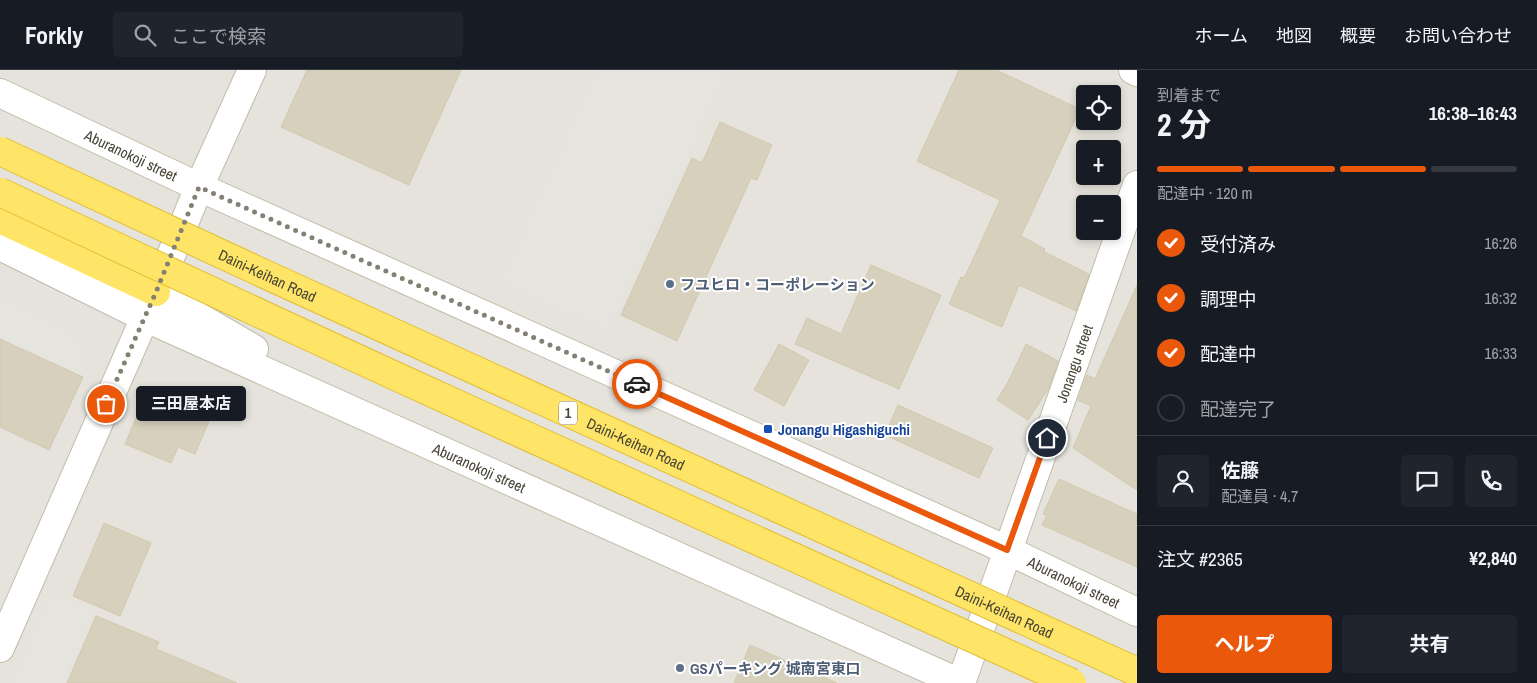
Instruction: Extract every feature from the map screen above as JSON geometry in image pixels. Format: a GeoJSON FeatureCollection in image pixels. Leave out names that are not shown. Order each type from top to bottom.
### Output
{"type":"FeatureCollection","features":[{"type":"Feature","properties":{"kind":"highway","name":"Daini-Keihan Road"},"geometry":{"type":"LineString","coordinates":[[0,150],[276,280],[1137,672]]}},
{"type":"Feature","properties":{"kind":"highway"},"geometry":{"type":"LineString","coordinates":[[0,192],[254,312],[1072,683]]}},
{"type":"Feature","properties":{"kind":"highway"},"geometry":{"type":"LineString","coordinates":[[0,219],[156,292]]}},
{"type":"Feature","properties":{"kind":"street"},"geometry":{"type":"LineString","coordinates":[[0,648],[156,292],[199,187],[252,70]]}},
{"type":"Feature","properties":{"kind":"street"},"geometry":{"type":"LineString","coordinates":[[1133,70],[1137,72]]}},
{"type":"Feature","properties":{"kind":"street","name":"Aburanokoji street"},"geometry":{"type":"LineString","coordinates":[[0,93],[199,187],[1007,550],[1137,612]]}},
{"type":"Feature","properties":{"kind":"street","name":"Jonangu street"},"geometry":{"type":"LineString","coordinates":[[960,683],[1007,550],[1132,214],[1137,185]]}},
{"type":"Feature","properties":{"kind":"street","name":"Aburanokoji street"},"geometry":{"type":"LineString","coordinates":[[0,246],[144,317],[960,683]]}},
{"type":"Feature","properties":{"kind":"street"},"geometry":{"type":"LineString","coordinates":[[156,292],[376,421]]}},
{"type":"Feature","properties":{"kind":"shaded area"},"geometry":{"type":"Polygon","coordinates":[[[0,70],[1137,70],[1137,683],[0,683],[0,70]]]}},
{"type":"Feature","properties":{"kind":"shaded area"},"geometry":{"type":"Polygon","coordinates":[[[595,70],[729,70],[608,332],[499,284],[595,70]]]}},
{"type":"Feature","properties":{"kind":"shaded area"},"geometry":{"type":"Polygon","coordinates":[[[1,298],[75,333],[86,360],[79,375],[0,339],[1,298]]]}},
{"type":"Feature","properties":{"kind":"shaded area"},"geometry":{"type":"Polygon","coordinates":[[[50,592],[95,611],[64,683],[10,683],[50,592]]]}},
{"type":"Feature","properties":{"kind":"building"},"geometry":{"type":"Polygon","coordinates":[[[307,70],[461,70],[409,185],[281,127],[307,70]]]}},
{"type":"Feature","properties":{"kind":"building"},"geometry":{"type":"Polygon","coordinates":[[[959,70],[996,70],[1076,107],[1076,118],[1021,236],[1045,249],[1044,252],[1089,274],[1076,311],[1019,285],[1002,327],[949,304],[961,277],[964,278],[1000,200],[917,161],[959,70]]]}},
{"type":"Feature","properties":{"kind":"building"},"geometry":{"type":"Polygon","coordinates":[[[720,122],[772,145],[757,180],[751,178],[677,341],[621,315],[692,158],[702,163],[720,122]]]}},
{"type":"Feature","properties":{"kind":"building"},"geometry":{"type":"Polygon","coordinates":[[[871,265],[941,295],[899,389],[795,344],[807,318],[841,334],[871,265]]]}},
{"type":"Feature","properties":{"kind":"building"},"geometry":{"type":"Polygon","coordinates":[[[1137,285],[1137,490],[1073,448],[1091,406],[1078,400],[1087,375],[1095,379],[1137,285]]]}},
{"type":"Feature","properties":{"kind":"building"},"geometry":{"type":"Polygon","coordinates":[[[0,339],[83,377],[49,450],[0,427],[0,339]]]}},
{"type":"Feature","properties":{"kind":"building"},"geometry":{"type":"Polygon","coordinates":[[[779,344],[809,360],[784,406],[754,390],[779,344]]]}},
{"type":"Feature","properties":{"kind":"building"},"geometry":{"type":"Polygon","coordinates":[[[1026,344],[1058,361],[1049,388],[1028,420],[997,400],[1026,344]]]}},
{"type":"Feature","properties":{"kind":"building"},"geometry":{"type":"Polygon","coordinates":[[[162,390],[213,412],[195,454],[178,447],[171,463],[125,444],[143,402],[155,407],[162,390]]]}},
{"type":"Feature","properties":{"kind":"building"},"geometry":{"type":"Polygon","coordinates":[[[898,405],[993,448],[979,478],[885,435],[898,405]]]}},
{"type":"Feature","properties":{"kind":"building"},"geometry":{"type":"Polygon","coordinates":[[[1059,479],[1137,514],[1137,567],[1042,525],[1047,515],[1043,514],[1059,479]]]}},
{"type":"Feature","properties":{"kind":"building"},"geometry":{"type":"Polygon","coordinates":[[[104,523],[151,543],[120,616],[73,596],[104,523]]]}},
{"type":"Feature","properties":{"kind":"building"},"geometry":{"type":"Polygon","coordinates":[[[96,616],[159,642],[156,649],[237,683],[67,683],[96,616]]]}},
{"type":"Feature","properties":{"kind":"building"},"geometry":{"type":"Polygon","coordinates":[[[750,645],[837,683],[734,683],[750,645]]]}},
{"type":"Feature","properties":{"kind":"way so far"},"geometry":{"type":"LineString","coordinates":[[106,404],[156,292],[199,187],[637,384]]}},
{"type":"Feature","properties":{"kind":"place","name":"フユヒロ・コーポレーション"},"geometry":{"type":"Point","coordinates":[670,284]}},
{"type":"Feature","properties":{"kind":"place","name":"三田屋本店"},"geometry":{"type":"Point","coordinates":[106,404]}},
{"type":"Feature","properties":{"kind":"place","name":"Jonangu Higashiguchi"},"geometry":{"type":"Point","coordinates":[768,429]}},
{"type":"Feature","properties":{"kind":"place","name":"GSパーキング 城南宮東口"},"geometry":{"type":"Point","coordinates":[680,668]}},
{"type":"Feature","properties":{"kind":"route"},"geometry":{"type":"LineString","coordinates":[[637,384],[1007,550],[1047,438]]}}]}
